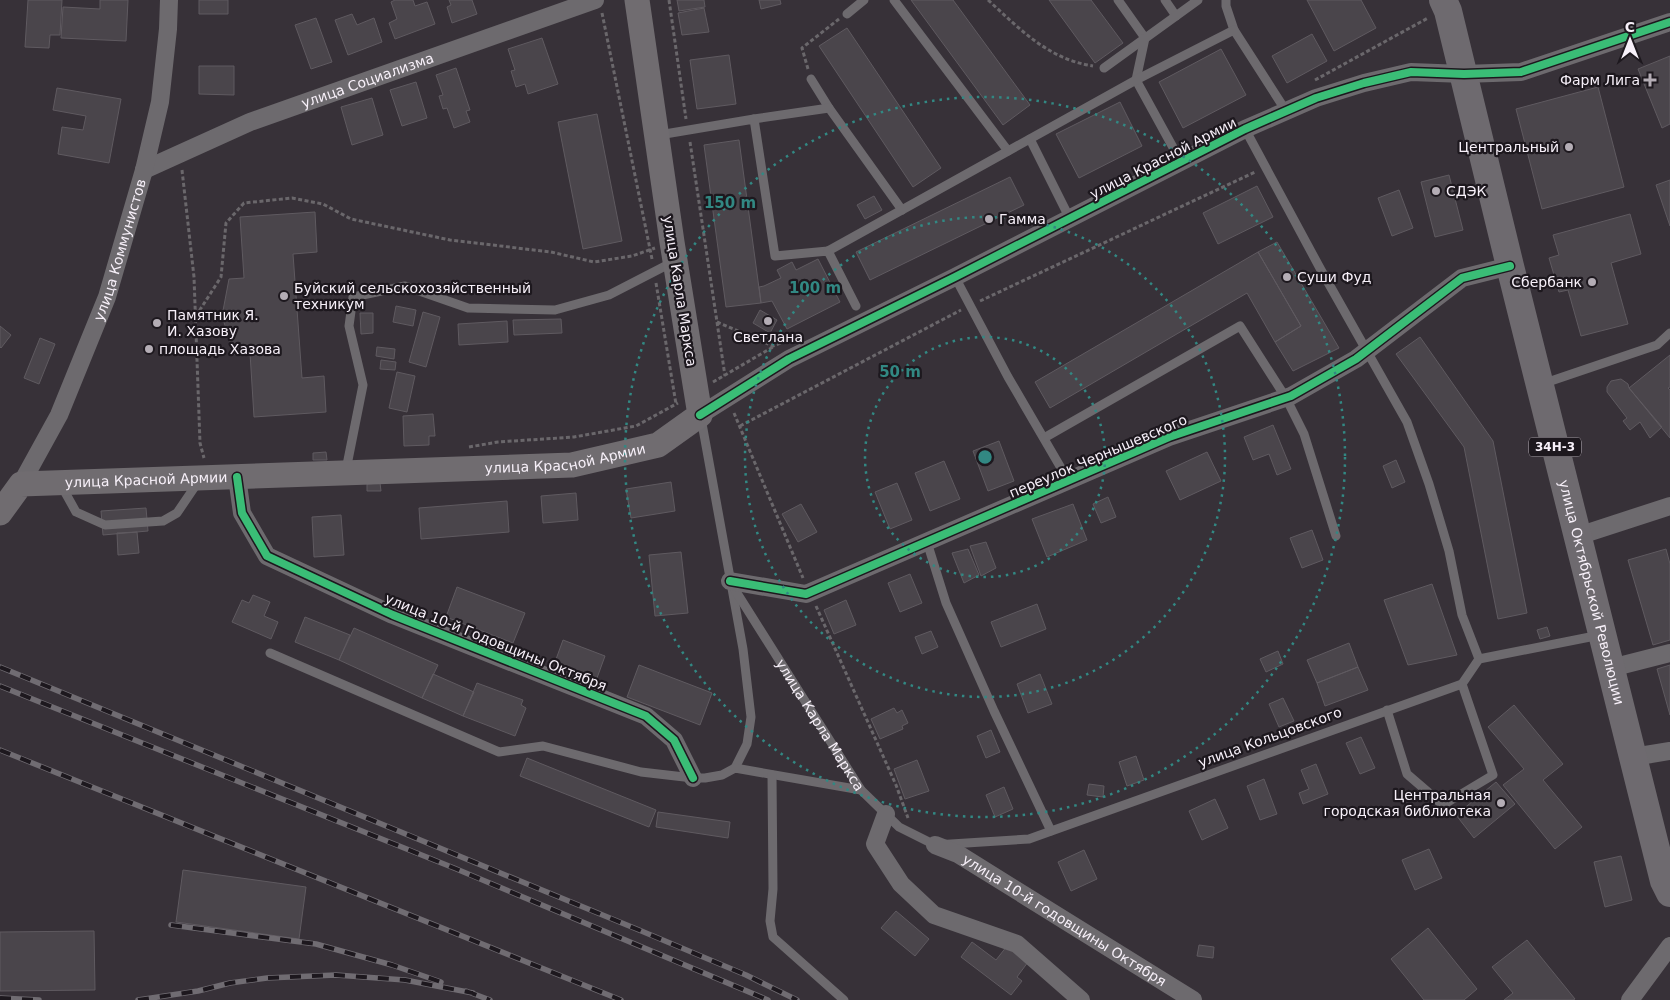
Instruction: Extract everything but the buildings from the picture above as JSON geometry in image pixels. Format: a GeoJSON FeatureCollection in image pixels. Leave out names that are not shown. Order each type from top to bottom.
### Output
{"type":"FeatureCollection","features":[{"type":"Feature","properties":{"kind":"main road","name":"улица Карла Маркса"},"geometry":{"type":"LineString","coordinates":[[637,0],[656,135],[663,256],[691,404]]}},
{"type":"Feature","properties":{"kind":"main road","name":"улица Октябрьской Революции"},"geometry":{"type":"LineString","coordinates":[[1443,0],[1448,11],[1464,74],[1510,266],[1664,881],[1670,893]]}},
{"type":"Feature","properties":{"kind":"main road","name":"улица Красной Армии"},"geometry":{"type":"LineString","coordinates":[[20,484],[572,465],[658,445],[691,404]]}},
{"type":"Feature","properties":{"kind":"main road"},"geometry":{"type":"LineString","coordinates":[[0,513],[20,484]]}},
{"type":"Feature","properties":{"kind":"street","name":"улица Коммунистов"},"geometry":{"type":"LineString","coordinates":[[20,484],[59,415],[107,297],[144,170],[160,102],[168,29],[169,0]]}},
{"type":"Feature","properties":{"kind":"street","name":"улица Социализма"},"geometry":{"type":"LineString","coordinates":[[144,170],[250,122],[598,5]]}},
{"type":"Feature","properties":{"kind":"street","name":"улица Красной Армии"},"geometry":{"type":"LineString","coordinates":[[691,404],[789,360],[1245,129],[1316,98],[1356,85],[1411,72],[1464,74],[1521,72],[1670,22]]}},
{"type":"Feature","properties":{"kind":"street","name":"переулок Чернышевского"},"geometry":{"type":"LineString","coordinates":[[730,582],[806,594],[1169,437],[1286,398],[1356,360],[1462,278],[1510,266]]}},
{"type":"Feature","properties":{"kind":"street","name":"улица 10-й Годовщины Октября"},"geometry":{"type":"LineString","coordinates":[[237,477],[242,513],[267,556],[393,616],[646,716],[674,740],[693,778]]}},
{"type":"Feature","properties":{"kind":"street"},"geometry":{"type":"LineString","coordinates":[[1578,536],[1670,506]]}},
{"type":"Feature","properties":{"kind":"street"},"geometry":{"type":"LineString","coordinates":[[1611,668],[1670,654]]}},
{"type":"Feature","properties":{"kind":"street"},"geometry":{"type":"LineString","coordinates":[[1633,757],[1670,751]]}},
{"type":"Feature","properties":{"kind":"street"},"geometry":{"type":"LineString","coordinates":[[886,814],[875,844],[902,884],[927,909],[934,915],[1017,944],[1081,1000]]}},
{"type":"Feature","properties":{"kind":"street","name":"улица 10-й годовщины Октября"},"geometry":{"type":"LineString","coordinates":[[935,845],[958,854],[1193,1000]]}},
{"type":"Feature","properties":{"kind":"street"},"geometry":{"type":"LineString","coordinates":[[1630,1000],[1670,946]]}},
{"type":"Feature","properties":{"kind":"lane"},"geometry":{"type":"LineString","coordinates":[[847,14],[864,0]]}},
{"type":"Feature","properties":{"kind":"lane"},"geometry":{"type":"LineString","coordinates":[[894,0],[1008,151]]}},
{"type":"Feature","properties":{"kind":"lane"},"geometry":{"type":"LineString","coordinates":[[1118,0],[1145,38],[1136,80],[1181,162]]}},
{"type":"Feature","properties":{"kind":"lane"},"geometry":{"type":"LineString","coordinates":[[1165,0],[1176,16]]}},
{"type":"Feature","properties":{"kind":"lane"},"geometry":{"type":"LineString","coordinates":[[1104,68],[1198,0]]}},
{"type":"Feature","properties":{"kind":"lane"},"geometry":{"type":"LineString","coordinates":[[1226,0],[1226,6],[1234,30],[1286,111]]}},
{"type":"Feature","properties":{"kind":"lane"},"geometry":{"type":"LineString","coordinates":[[754,119],[775,256],[828,251],[1136,80],[1234,30]]}},
{"type":"Feature","properties":{"kind":"lane"},"geometry":{"type":"LineString","coordinates":[[811,79],[829,108],[902,210]]}},
{"type":"Feature","properties":{"kind":"lane"},"geometry":{"type":"LineString","coordinates":[[656,135],[829,108]]}},
{"type":"Feature","properties":{"kind":"lane"},"geometry":{"type":"LineString","coordinates":[[1245,129],[1321,270],[1368,350],[1407,422],[1429,484],[1449,551],[1462,615],[1479,659]]}},
{"type":"Feature","properties":{"kind":"lane"},"geometry":{"type":"LineString","coordinates":[[1030,139],[1070,219]]}},
{"type":"Feature","properties":{"kind":"lane"},"geometry":{"type":"LineString","coordinates":[[828,251],[856,306]]}},
{"type":"Feature","properties":{"kind":"lane"},"geometry":{"type":"LineString","coordinates":[[345,473],[363,385],[349,326],[353,297],[405,286],[468,308],[554,310],[609,295],[663,256]]}},
{"type":"Feature","properties":{"kind":"lane"},"geometry":{"type":"LineString","coordinates":[[955,277],[1008,377],[1068,480]]}},
{"type":"Feature","properties":{"kind":"lane"},"geometry":{"type":"LineString","coordinates":[[1044,438],[1240,326],[1286,398],[1304,434],[1336,536]]}},
{"type":"Feature","properties":{"kind":"lane"},"geometry":{"type":"LineString","coordinates":[[1540,385],[1657,345],[1670,333]]}},
{"type":"Feature","properties":{"kind":"lane","name":"улица Карла Маркса"},"geometry":{"type":"LineString","coordinates":[[691,404],[743,649],[751,717],[747,744],[735,768]]}},
{"type":"Feature","properties":{"kind":"lane"},"geometry":{"type":"LineString","coordinates":[[60,483],[76,512],[105,525],[163,521],[176,513],[204,478]]}},
{"type":"Feature","properties":{"kind":"lane"},"geometry":{"type":"LineString","coordinates":[[926,542],[946,603],[994,711],[1051,830]]}},
{"type":"Feature","properties":{"kind":"lane","name":"улица Карла Маркса"},"geometry":{"type":"LineString","coordinates":[[730,582],[860,790],[899,827],[935,845]]}},
{"type":"Feature","properties":{"kind":"lane"},"geometry":{"type":"LineString","coordinates":[[1387,710],[1407,774],[1443,805],[1493,775],[1462,684],[1479,659],[1602,635]]}},
{"type":"Feature","properties":{"kind":"lane"},"geometry":{"type":"LineString","coordinates":[[270,653],[499,752],[544,746],[641,772],[706,778],[722,775],[735,768],[860,790]]}},
{"type":"Feature","properties":{"kind":"lane","name":"улица Кольцовского"},"geometry":{"type":"LineString","coordinates":[[935,845],[1029,839],[1462,684]]}},
{"type":"Feature","properties":{"kind":"lane"},"geometry":{"type":"LineString","coordinates":[[772,775],[773,888],[770,921],[773,937],[844,1000]]}},
{"type":"Feature","properties":{"kind":"path"},"geometry":{"type":"LineString","coordinates":[[988,0],[1044,48],[1080,64],[1104,68]]}},
{"type":"Feature","properties":{"kind":"path"},"geometry":{"type":"LineString","coordinates":[[598,5],[663,256],[691,404]]}},
{"type":"Feature","properties":{"kind":"path"},"geometry":{"type":"LineString","coordinates":[[811,79],[802,48],[847,14]]}},
{"type":"Feature","properties":{"kind":"path"},"geometry":{"type":"LineString","coordinates":[[180,153],[194,277],[200,443],[204,478]]}},
{"type":"Feature","properties":{"kind":"path"},"geometry":{"type":"LineString","coordinates":[[740,426],[970,305],[1266,167]]}},
{"type":"Feature","properties":{"kind":"path"},"geometry":{"type":"LineString","coordinates":[[196,316],[220,276],[226,223],[244,203],[292,198],[324,204],[351,219],[432,237],[551,252],[594,262],[632,256],[663,256]]}},
{"type":"Feature","properties":{"kind":"path"},"geometry":{"type":"LineString","coordinates":[[463,448],[498,442],[574,437],[636,426],[691,404],[773,346]]}},
{"type":"Feature","properties":{"kind":"railway"},"geometry":{"type":"LineString","coordinates":[[0,667],[639,930],[746,975],[797,1000]]}},
{"type":"Feature","properties":{"kind":"railway"},"geometry":{"type":"LineString","coordinates":[[0,686],[454,868],[768,1000]]}},
{"type":"Feature","properties":{"kind":"railway"},"geometry":{"type":"LineString","coordinates":[[0,750],[621,1000]]}},
{"type":"Feature","properties":{"kind":"railway"},"geometry":{"type":"LineString","coordinates":[[171,925],[316,944],[392,965],[441,982]]}},
{"type":"Feature","properties":{"kind":"railway"},"geometry":{"type":"LineString","coordinates":[[138,1000],[267,978],[336,975],[405,980],[473,993]]}},
{"type":"Feature","properties":{"kind":"railway"},"geometry":{"type":"LineString","coordinates":[[466,991],[490,1000]]}},
{"type":"Feature","properties":{"kind":"railway"},"geometry":{"type":"LineString","coordinates":[[0,998],[39,1000]]}},
{"type":"Feature","properties":{"kind":"cycle path"},"geometry":{"type":"LineString","coordinates":[[700,415],[789,359],[955,277],[1245,129],[1316,98],[1364,83],[1411,72],[1464,74],[1521,72],[1670,22]]}},
{"type":"Feature","properties":{"kind":"cycle path"},"geometry":{"type":"LineString","coordinates":[[730,581],[806,594],[1169,437],[1291,396],[1356,359],[1462,278],[1510,266]]}},
{"type":"Feature","properties":{"kind":"cycle path"},"geometry":{"type":"LineString","coordinates":[[237,477],[242,513],[267,556],[393,615],[646,716],[674,740],[693,778]]}},
{"type":"Feature","properties":{"kind":"place","name":"Фарм Лига"},"geometry":{"type":"Point","coordinates":[1650,80]}},
{"type":"Feature","properties":{"kind":"place","name":"Центральный"},"geometry":{"type":"Point","coordinates":[1569,147]}},
{"type":"Feature","properties":{"kind":"place","name":"СДЭК"},"geometry":{"type":"Point","coordinates":[1436,191]}},
{"type":"Feature","properties":{"kind":"place","name":"Гамма"},"geometry":{"type":"Point","coordinates":[989,219]}},
{"type":"Feature","properties":{"kind":"place","name":"Суши Фуд"},"geometry":{"type":"Point","coordinates":[1287,277]}},
{"type":"Feature","properties":{"kind":"place","name":"Сбербанк"},"geometry":{"type":"Point","coordinates":[1592,282]}},
{"type":"Feature","properties":{"kind":"place","name":"Буйский сельскохозяйственный техникум"},"geometry":{"type":"Point","coordinates":[284,296]}},
{"type":"Feature","properties":{"kind":"place","name":"Светлана"},"geometry":{"type":"Point","coordinates":[768,321]}},
{"type":"Feature","properties":{"kind":"place","name":"Памятник Я. И. Хазову"},"geometry":{"type":"Point","coordinates":[157,323]}},
{"type":"Feature","properties":{"kind":"place","name":"площадь Хазова"},"geometry":{"type":"Point","coordinates":[149,349]}},
{"type":"Feature","properties":{"kind":"place","name":"Центральная городская библиотека"},"geometry":{"type":"Point","coordinates":[1501,803]}}]}
